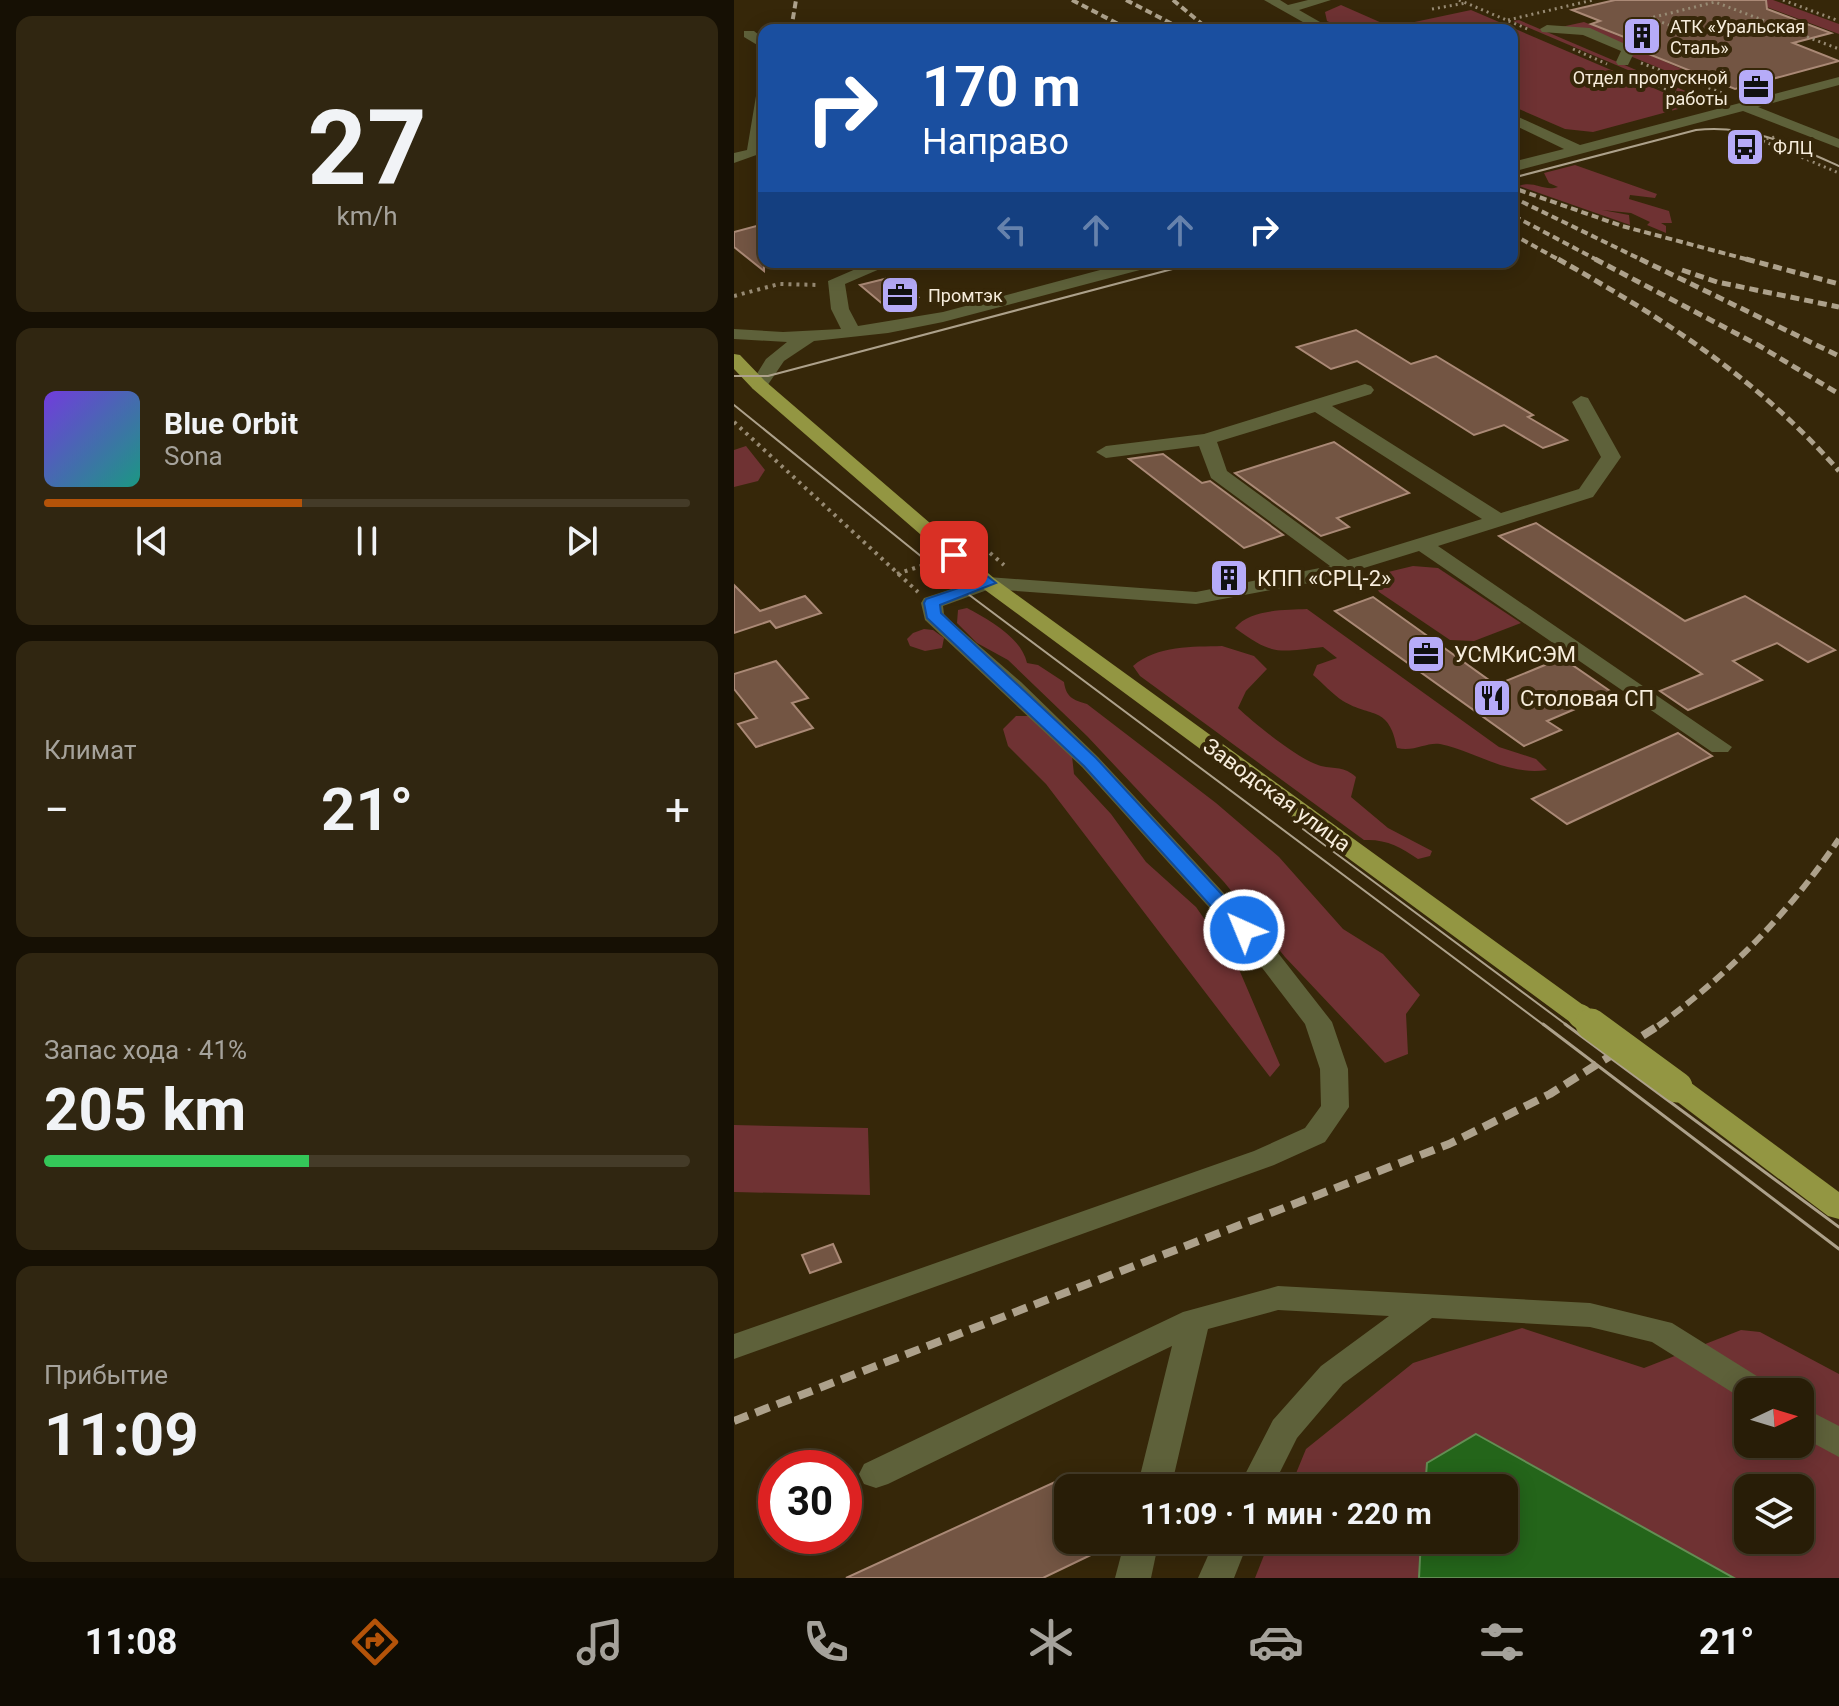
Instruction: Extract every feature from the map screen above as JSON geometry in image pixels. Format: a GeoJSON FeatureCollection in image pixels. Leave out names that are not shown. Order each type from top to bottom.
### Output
{"type":"FeatureCollection","features":[{"type":"Feature","properties":{"kind":"main road","name":"Заводская улица"},"geometry":{"type":"LineString","coordinates":[[734,359],[759,385],[988,583],[1839,1208]]}},
{"type":"Feature","properties":{"kind":"street"},"geometry":{"type":"LineString","coordinates":[[1270,0],[1315,24]]}},
{"type":"Feature","properties":{"kind":"street"},"geometry":{"type":"LineString","coordinates":[[1286,9],[1312,1]]}},
{"type":"Feature","properties":{"kind":"street"},"geometry":{"type":"LineString","coordinates":[[1541,31],[1585,31],[1629,49],[1623,62]]}},
{"type":"Feature","properties":{"kind":"street"},"geometry":{"type":"LineString","coordinates":[[749,34],[758,41]]}},
{"type":"Feature","properties":{"kind":"street"},"geometry":{"type":"LineString","coordinates":[[1518,165],[1839,81]]}},
{"type":"Feature","properties":{"kind":"street"},"geometry":{"type":"LineString","coordinates":[[1751,104],[1839,135]]}},
{"type":"Feature","properties":{"kind":"street"},"geometry":{"type":"LineString","coordinates":[[1751,104],[1839,144]]}},
{"type":"Feature","properties":{"kind":"street"},"geometry":{"type":"LineString","coordinates":[[1518,121],[1579,150]]}},
{"type":"Feature","properties":{"kind":"street"},"geometry":{"type":"LineString","coordinates":[[734,158],[754,153],[758,128]]}},
{"type":"Feature","properties":{"kind":"street"},"geometry":{"type":"LineString","coordinates":[[852,332],[840,309],[836,281],[872,268]]}},
{"type":"Feature","properties":{"kind":"street"},"geometry":{"type":"LineString","coordinates":[[734,334],[767,339],[808,339],[909,323],[1125,268]]}},
{"type":"Feature","properties":{"kind":"street"},"geometry":{"type":"LineString","coordinates":[[759,385],[766,367],[782,352],[808,339]]}},
{"type":"Feature","properties":{"kind":"street"},"geometry":{"type":"LineString","coordinates":[[1106,452],[1206,439],[1365,390]]}},
{"type":"Feature","properties":{"kind":"street"},"geometry":{"type":"LineString","coordinates":[[734,1347],[1264,1158],[1315,1135],[1335,1107],[1334,1069],[1318,1022],[1262,950],[1090,762],[1013,687],[945,628],[933,615],[932,603],[988,583],[1196,598],[1346,568],[1423,545],[1586,493],[1611,457],[1581,402]]}},
{"type":"Feature","properties":{"kind":"street"},"geometry":{"type":"LineString","coordinates":[[1317,405],[1500,521]]}},
{"type":"Feature","properties":{"kind":"street"},"geometry":{"type":"LineString","coordinates":[[1206,439],[1218,474],[1346,568]]}},
{"type":"Feature","properties":{"kind":"street"},"geometry":{"type":"LineString","coordinates":[[1423,545],[1720,747]]}},
{"type":"Feature","properties":{"kind":"street"},"geometry":{"type":"LineString","coordinates":[[876,1474],[1194,1321],[1278,1298],[1590,1315],[1661,1332],[1735,1378]]}},
{"type":"Feature","properties":{"kind":"street"},"geometry":{"type":"LineString","coordinates":[[1262,1474],[1285,1429],[1332,1375],[1426,1306]]}},
{"type":"Feature","properties":{"kind":"street"},"geometry":{"type":"LineString","coordinates":[[1157,1474],[1194,1321]]}},
{"type":"Feature","properties":{"kind":"street"},"geometry":{"type":"LineString","coordinates":[[1814,1428],[1839,1443]]}},
{"type":"Feature","properties":{"kind":"street"},"geometry":{"type":"LineString","coordinates":[[1133,1578],[1139,1554]]}},
{"type":"Feature","properties":{"kind":"street"},"geometry":{"type":"LineString","coordinates":[[1216,1578],[1226,1554]]}},
{"type":"Feature","properties":{"kind":"path"},"geometry":{"type":"LineString","coordinates":[[1459,0],[1541,31]]}},
{"type":"Feature","properties":{"kind":"path"},"geometry":{"type":"LineString","coordinates":[[1783,0],[1839,21]]}},
{"type":"Feature","properties":{"kind":"path"},"geometry":{"type":"LineString","coordinates":[[1630,23],[1715,2],[1839,49]]}},
{"type":"Feature","properties":{"kind":"path"},"geometry":{"type":"LineString","coordinates":[[1432,9],[1467,3]]}},
{"type":"Feature","properties":{"kind":"path"},"geometry":{"type":"LineString","coordinates":[[1650,18],[1669,25]]}},
{"type":"Feature","properties":{"kind":"path"},"geometry":{"type":"LineString","coordinates":[[1694,48],[1714,43]]}},
{"type":"Feature","properties":{"kind":"path"},"geometry":{"type":"LineString","coordinates":[[1563,45],[1704,105]]}},
{"type":"Feature","properties":{"kind":"path"},"geometry":{"type":"LineString","coordinates":[[1681,76],[1694,72]]}},
{"type":"Feature","properties":{"kind":"path"},"geometry":{"type":"LineString","coordinates":[[1731,145],[1763,141],[1839,173]]}},
{"type":"Feature","properties":{"kind":"path"},"geometry":{"type":"LineString","coordinates":[[734,296],[779,284],[811,287],[836,281]]}},
{"type":"Feature","properties":{"kind":"path"},"geometry":{"type":"LineString","coordinates":[[734,422],[932,603]]}},
{"type":"Feature","properties":{"kind":"shaded area"},"geometry":{"type":"Polygon","coordinates":[[[1748,0],[1773,0],[1839,24],[1839,34],[1748,0]]]}},
{"type":"Feature","properties":{"kind":"shaded area"},"geometry":{"type":"Polygon","coordinates":[[[1341,5],[1384,24],[1334,24],[1327,21],[1325,12],[1341,5]]]}},
{"type":"Feature","properties":{"kind":"shaded area"},"geometry":{"type":"Polygon","coordinates":[[[1471,10],[1504,24],[1405,24],[1471,10]]]}},
{"type":"Feature","properties":{"kind":"shaded area"},"geometry":{"type":"Polygon","coordinates":[[[1519,20],[1709,101],[1703,102],[1513,21],[1519,20]]]}},
{"type":"Feature","properties":{"kind":"shaded area"},"geometry":{"type":"Polygon","coordinates":[[[1584,22],[1653,50],[1645,53],[1682,69],[1669,72],[1630,56],[1633,49],[1561,27],[1584,22]]]}},
{"type":"Feature","properties":{"kind":"shaded area"},"geometry":{"type":"Polygon","coordinates":[[[1518,30],[1693,105],[1593,132],[1565,129],[1518,109],[1518,30]]]}},
{"type":"Feature","properties":{"kind":"shaded area"},"geometry":{"type":"Polygon","coordinates":[[[1575,165],[1657,194],[1655,198],[1630,195],[1629,199],[1669,211],[1672,223],[1661,223],[1666,226],[1666,233],[1647,225],[1650,222],[1631,213],[1602,210],[1629,215],[1630,225],[1519,186],[1558,187],[1549,183],[1544,173],[1575,165]]]}},
{"type":"Feature","properties":{"kind":"shaded area"},"geometry":{"type":"Polygon","coordinates":[[[746,446],[765,470],[758,481],[734,487],[734,450],[746,446]]]}},
{"type":"Feature","properties":{"kind":"shaded area"},"geometry":{"type":"Polygon","coordinates":[[[1413,566],[1438,568],[1521,623],[1474,641],[1450,640],[1379,592],[1374,581],[1384,573],[1413,566]]]}},
{"type":"Feature","properties":{"kind":"shaded area"},"geometry":{"type":"Polygon","coordinates":[[[967,608],[1011,638],[1027,663],[1038,665],[1064,682],[1071,697],[1087,704],[1216,803],[1279,857],[1343,929],[1383,954],[1420,995],[1406,1014],[1408,1054],[1385,1063],[1285,957],[1224,882],[1087,736],[1008,660],[977,643],[957,623],[958,610],[967,608]]]}},
{"type":"Feature","properties":{"kind":"shaded area"},"geometry":{"type":"Polygon","coordinates":[[[1307,609],[1499,747],[1536,759],[1547,770],[1506,767],[1440,744],[1397,748],[1394,734],[1384,719],[1343,701],[1313,675],[1317,665],[1337,658],[1323,647],[1276,650],[1235,628],[1249,617],[1259,614],[1307,609]]]}},
{"type":"Feature","properties":{"kind":"shaded area"},"geometry":{"type":"Polygon","coordinates":[[[924,629],[933,630],[944,638],[942,648],[925,651],[910,646],[907,639],[924,629]]]}},
{"type":"Feature","properties":{"kind":"shaded area"},"geometry":{"type":"Polygon","coordinates":[[[1222,646],[1254,656],[1267,669],[1246,691],[1238,708],[1301,757],[1321,766],[1352,773],[1356,777],[1351,797],[1388,828],[1432,851],[1430,856],[1418,859],[1393,845],[1364,840],[1140,676],[1133,666],[1164,651],[1222,646]]]}},
{"type":"Feature","properties":{"kind":"shaded area"},"geometry":{"type":"Polygon","coordinates":[[[1016,716],[1032,716],[1072,756],[1074,774],[1111,814],[1146,862],[1196,907],[1238,967],[1280,1065],[1270,1077],[1046,784],[1008,746],[1003,729],[1016,716]]]}},
{"type":"Feature","properties":{"kind":"shaded area"},"geometry":{"type":"Polygon","coordinates":[[[734,1125],[868,1128],[870,1195],[734,1192],[734,1125]]]}},
{"type":"Feature","properties":{"kind":"shaded area"},"geometry":{"type":"Polygon","coordinates":[[[1522,1328],[1644,1368],[1741,1330],[1760,1332],[1839,1374],[1839,1578],[1734,1578],[1477,1434],[1427,1463],[1426,1474],[1296,1474],[1306,1449],[1413,1363],[1522,1328]]]}},
{"type":"Feature","properties":{"kind":"shaded area"},"geometry":{"type":"Polygon","coordinates":[[[1476,1434],[1734,1578],[1419,1578],[1420,1554],[1518,1554],[1518,1474],[1426,1474],[1427,1463],[1476,1434]]]}},
{"type":"Feature","properties":{"kind":"shaded area"},"geometry":{"type":"Polygon","coordinates":[[[1264,1554],[1420,1554],[1419,1578],[1255,1578],[1264,1554]]]}},
{"type":"Feature","properties":{"kind":"building"},"geometry":{"type":"Polygon","coordinates":[[[1615,0],[1766,0],[1767,9],[1831,33],[1793,43],[1839,61],[1735,89],[1646,53],[1657,50],[1591,24],[1600,21],[1572,10],[1615,0]]]}},
{"type":"Feature","properties":{"kind":"building"},"geometry":{"type":"Polygon","coordinates":[[[758,226],[758,266],[734,247],[734,232],[758,226]]]}},
{"type":"Feature","properties":{"kind":"building"},"geometry":{"type":"Polygon","coordinates":[[[892,277],[918,297],[885,306],[860,285],[892,277]]]}},
{"type":"Feature","properties":{"kind":"building"},"geometry":{"type":"Polygon","coordinates":[[[1356,330],[1411,364],[1436,356],[1533,415],[1528,417],[1567,440],[1543,448],[1504,425],[1474,435],[1357,361],[1331,369],[1297,347],[1356,330]]]}},
{"type":"Feature","properties":{"kind":"building"},"geometry":{"type":"Polygon","coordinates":[[[1334,442],[1409,493],[1337,518],[1349,527],[1321,536],[1235,473],[1334,442]]]}},
{"type":"Feature","properties":{"kind":"building"},"geometry":{"type":"Polygon","coordinates":[[[1163,454],[1202,483],[1210,481],[1283,535],[1244,548],[1129,459],[1163,454]]]}},
{"type":"Feature","properties":{"kind":"building"},"geometry":{"type":"Polygon","coordinates":[[[1536,523],[1685,621],[1745,596],[1835,650],[1808,662],[1777,643],[1733,661],[1762,680],[1688,710],[1660,691],[1702,674],[1499,536],[1536,523]]]}},
{"type":"Feature","properties":{"kind":"building"},"geometry":{"type":"Polygon","coordinates":[[[734,585],[760,611],[805,596],[821,613],[776,628],[770,621],[734,633],[734,585]]]}},
{"type":"Feature","properties":{"kind":"building"},"geometry":{"type":"Polygon","coordinates":[[[1373,597],[1496,685],[1562,658],[1613,693],[1547,721],[1561,730],[1524,746],[1335,611],[1373,597]]]}},
{"type":"Feature","properties":{"kind":"building"},"geometry":{"type":"Polygon","coordinates":[[[776,661],[808,698],[792,703],[813,728],[756,747],[738,724],[757,718],[734,689],[734,674],[776,661]]]}},
{"type":"Feature","properties":{"kind":"building"},"geometry":{"type":"Polygon","coordinates":[[[1678,733],[1712,756],[1567,824],[1532,799],[1678,733]]]}},
{"type":"Feature","properties":{"kind":"building"},"geometry":{"type":"Polygon","coordinates":[[[833,1244],[841,1262],[810,1273],[802,1255],[833,1244]]]}},
{"type":"Feature","properties":{"kind":"building"},"geometry":{"type":"Polygon","coordinates":[[[1054,1482],[1054,1554],[1093,1554],[1043,1578],[846,1578],[1054,1482]]]}},
{"type":"Feature","properties":{"kind":"tram line"},"geometry":{"type":"LineString","coordinates":[[1518,176],[1696,130],[1715,129],[1770,138],[1839,166]]}},
{"type":"Feature","properties":{"kind":"tram line"},"geometry":{"type":"LineString","coordinates":[[734,376],[768,376],[1176,268]]}},
{"type":"Feature","properties":{"kind":"tram line"},"geometry":{"type":"LineString","coordinates":[[734,405],[964,591],[1545,1026]]}},
{"type":"Feature","properties":{"kind":"tram line"},"geometry":{"type":"LineString","coordinates":[[1303,829],[1568,1026]]}},
{"type":"Feature","properties":{"kind":"tram line"},"geometry":{"type":"LineString","coordinates":[[1543,1024],[1839,1249]]}},
{"type":"Feature","properties":{"kind":"tram line"},"geometry":{"type":"LineString","coordinates":[[1565,1024],[1839,1227]]}},
{"type":"Feature","properties":{"kind":"railway"},"geometry":{"type":"LineString","coordinates":[[792,24],[796,0]]}},
{"type":"Feature","properties":{"kind":"railway"},"geometry":{"type":"LineString","coordinates":[[1072,0],[1118,24]]}},
{"type":"Feature","properties":{"kind":"railway"},"geometry":{"type":"LineString","coordinates":[[1126,0],[1172,24]]}},
{"type":"Feature","properties":{"kind":"railway"},"geometry":{"type":"LineString","coordinates":[[1173,0],[1202,24]]}},
{"type":"Feature","properties":{"kind":"railway"},"geometry":{"type":"LineString","coordinates":[[1519,190],[1622,226],[1753,261]]}},
{"type":"Feature","properties":{"kind":"railway"},"geometry":{"type":"LineString","coordinates":[[1518,200],[1644,261]]}},
{"type":"Feature","properties":{"kind":"railway"},"geometry":{"type":"LineString","coordinates":[[1518,218],[1599,261]]}},
{"type":"Feature","properties":{"kind":"railway"},"geometry":{"type":"LineString","coordinates":[[1518,237],[1561,261]]}},
{"type":"Feature","properties":{"kind":"railway"},"geometry":{"type":"LineString","coordinates":[[1558,259],[1635,304],[1708,353],[1775,407],[1839,471]]}},
{"type":"Feature","properties":{"kind":"railway"},"geometry":{"type":"LineString","coordinates":[[1595,259],[1758,345],[1839,394]]}},
{"type":"Feature","properties":{"kind":"railway"},"geometry":{"type":"LineString","coordinates":[[1640,259],[1839,356]]}},
{"type":"Feature","properties":{"kind":"railway"},"geometry":{"type":"LineString","coordinates":[[1746,259],[1839,284]]}},
{"type":"Feature","properties":{"kind":"railway"},"geometry":{"type":"LineString","coordinates":[[1682,270],[1717,282],[1839,307]]}},
{"type":"Feature","properties":{"kind":"railway"},"geometry":{"type":"LineString","coordinates":[[1659,1025],[1710,985],[1757,940],[1800,892],[1839,839]]}},
{"type":"Feature","properties":{"kind":"railway"},"geometry":{"type":"LineString","coordinates":[[734,1421],[1449,1144],[1550,1094],[1659,1025]]}},
{"type":"Feature","properties":{"kind":"place","name":"АТК «Уральская Сталь»"},"geometry":{"type":"Point","coordinates":[1642,36]}},
{"type":"Feature","properties":{"kind":"place","name":"Отдел пропускной работы"},"geometry":{"type":"Point","coordinates":[1756,87]}},
{"type":"Feature","properties":{"kind":"place","name":"ФЛЦ"},"geometry":{"type":"Point","coordinates":[1745,147]}},
{"type":"Feature","properties":{"kind":"place","name":"Промтэк"},"geometry":{"type":"Point","coordinates":[900,295]}},
{"type":"Feature","properties":{"kind":"place","name":"КПП «СРЦ-2»"},"geometry":{"type":"Point","coordinates":[1229,578]}},
{"type":"Feature","properties":{"kind":"place","name":"УСМКиСЭМ"},"geometry":{"type":"Point","coordinates":[1426,654]}},
{"type":"Feature","properties":{"kind":"place","name":"Столовая СП"},"geometry":{"type":"Point","coordinates":[1492,698]}},
{"type":"Feature","properties":{"kind":"route"},"geometry":{"type":"LineString","coordinates":[[954,555],[988,583],[932,603],[933,615],[1090,762],[1244,930]]}}]}
